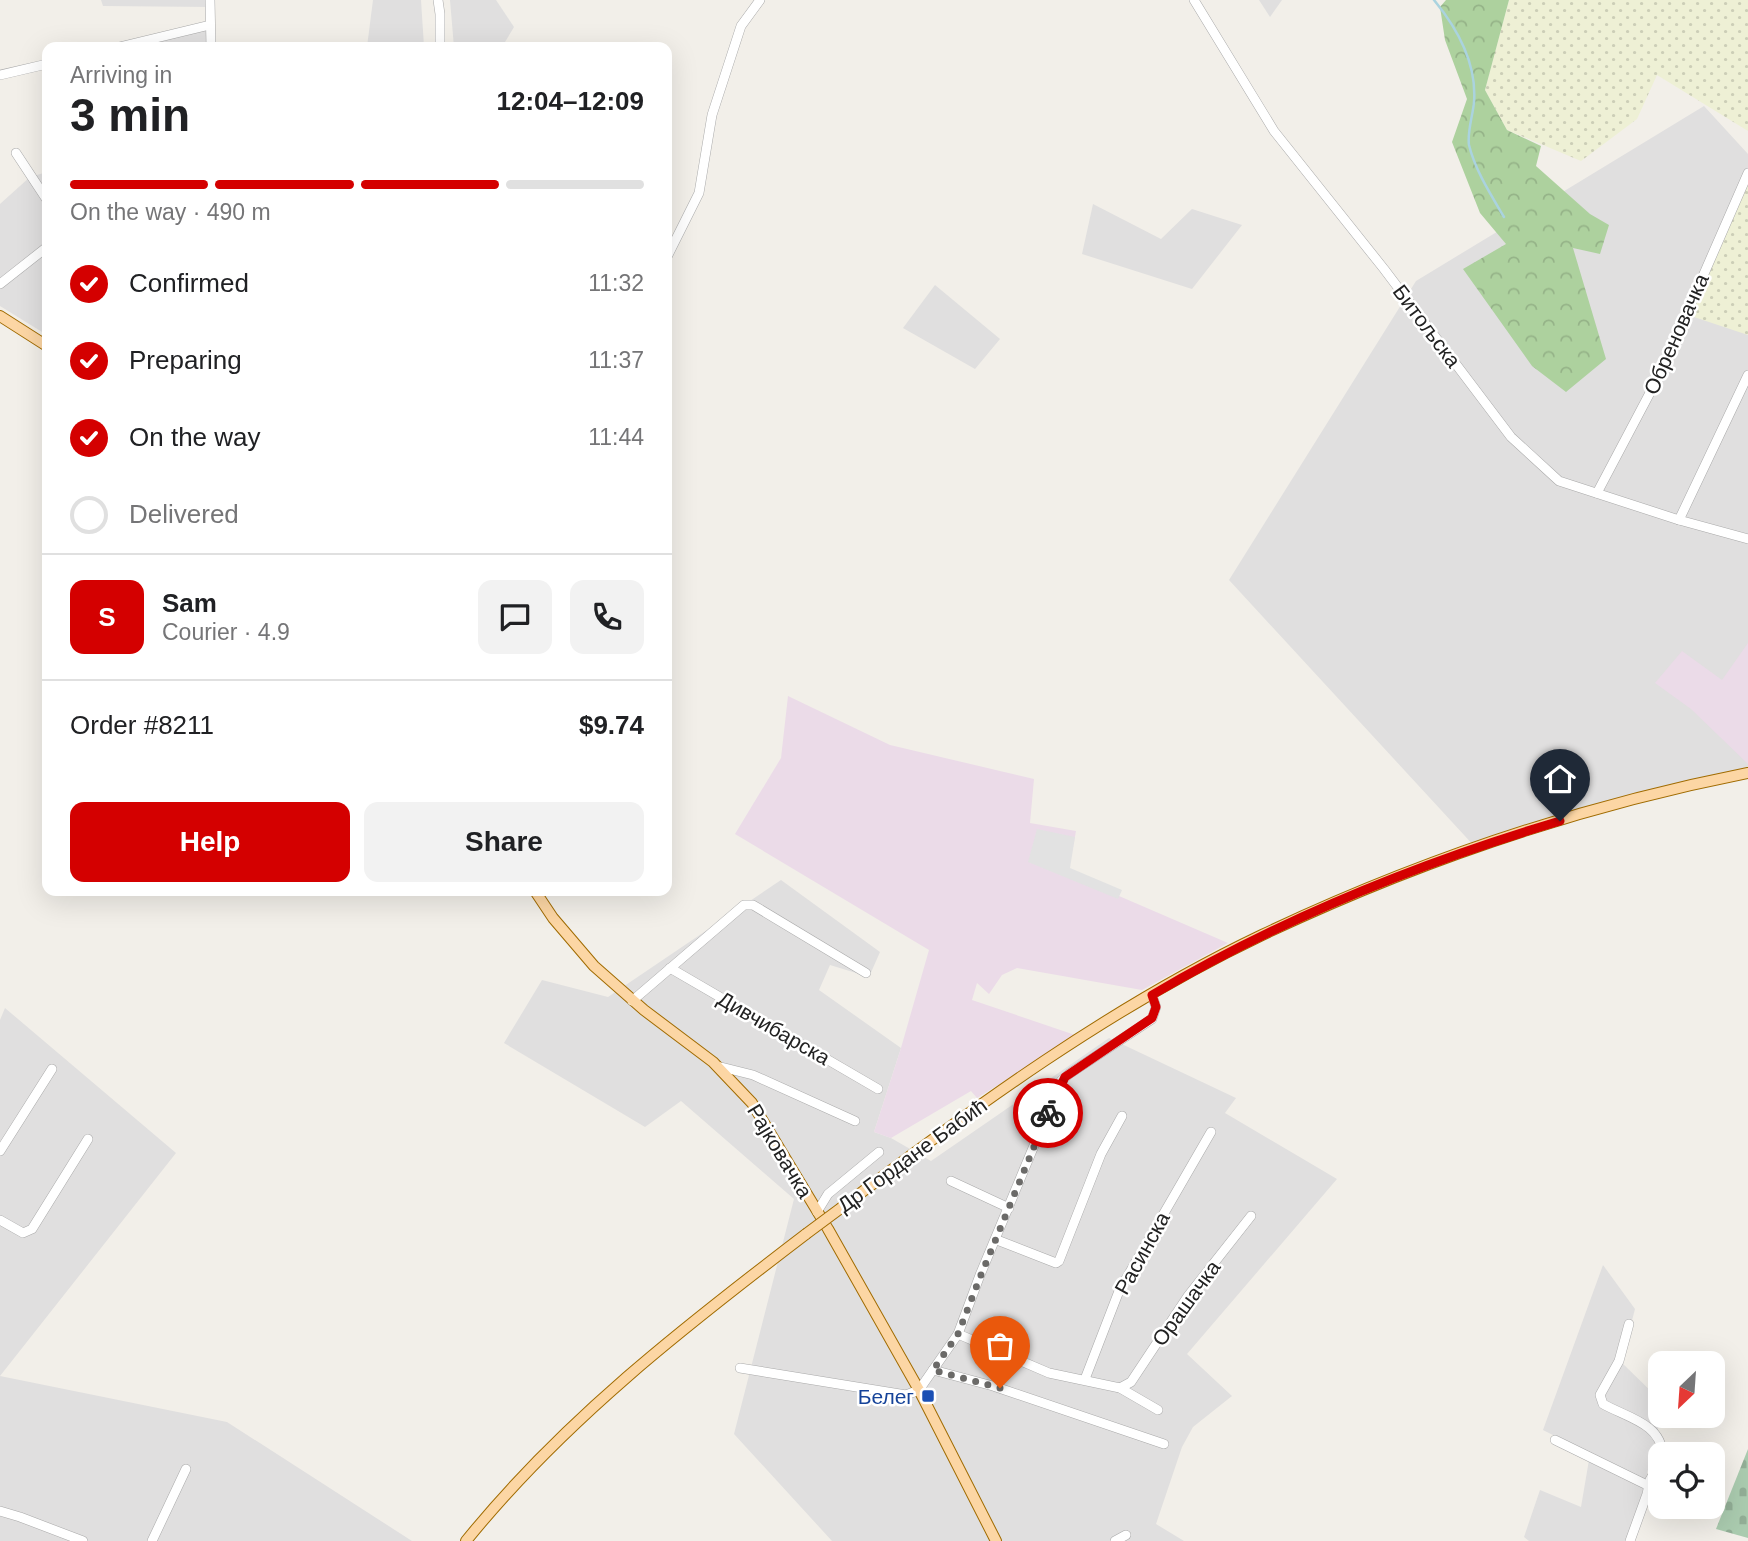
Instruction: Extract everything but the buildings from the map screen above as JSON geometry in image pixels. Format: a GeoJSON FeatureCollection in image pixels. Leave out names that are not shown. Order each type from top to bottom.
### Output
{"type":"FeatureCollection","features":[{"type":"Feature","properties":{"kind":"main road"},"geometry":{"type":"LineString","coordinates":[[0,316],[42,343]]}},
{"type":"Feature","properties":{"kind":"main road","name":"Др Гордане Бабић"},"geometry":{"type":"LineString","coordinates":[[466,1541],[501,1499],[559,1439],[611,1390],[702,1315],[968,1112],[1152,995],[1262,935],[1378,885],[1464,852],[1606,807],[1748,773]]}},
{"type":"Feature","properties":{"kind":"main road","name":"Рајковачка"},"geometry":{"type":"LineString","coordinates":[[538,896],[587,959],[632,1001],[717,1066],[752,1103],[919,1390],[996,1541]]}},
{"type":"Feature","properties":{"kind":"street"},"geometry":{"type":"LineString","coordinates":[[210,0],[211,42]]}},
{"type":"Feature","properties":{"kind":"street"},"geometry":{"type":"LineString","coordinates":[[438,0],[440,42]]}},
{"type":"Feature","properties":{"kind":"street"},"geometry":{"type":"LineString","coordinates":[[672,247],[699,193],[712,115],[741,26],[760,0]]}},
{"type":"Feature","properties":{"kind":"street","name":"Битољска"},"geometry":{"type":"LineString","coordinates":[[1194,0],[1274,131],[1384,269],[1511,437],[1559,481],[1748,539]]}},
{"type":"Feature","properties":{"kind":"street"},"geometry":{"type":"LineString","coordinates":[[139,42],[210,25]]}},
{"type":"Feature","properties":{"kind":"street"},"geometry":{"type":"LineString","coordinates":[[0,75],[42,65]]}},
{"type":"Feature","properties":{"kind":"street"},"geometry":{"type":"LineString","coordinates":[[16,153],[42,192]]}},
{"type":"Feature","properties":{"kind":"street","name":"Обреновачка"},"geometry":{"type":"LineString","coordinates":[[1597,493],[1662,370],[1748,173]]}},
{"type":"Feature","properties":{"kind":"street"},"geometry":{"type":"LineString","coordinates":[[0,284],[42,251]]}},
{"type":"Feature","properties":{"kind":"street"},"geometry":{"type":"LineString","coordinates":[[1679,520],[1748,375]]}},
{"type":"Feature","properties":{"kind":"street"},"geometry":{"type":"LineString","coordinates":[[632,1001],[744,905],[754,905],[866,973]]}},
{"type":"Feature","properties":{"kind":"street","name":"Дивчибарска"},"geometry":{"type":"LineString","coordinates":[[670,968],[878,1089]]}},
{"type":"Feature","properties":{"kind":"street"},"geometry":{"type":"LineString","coordinates":[[740,1368],[906,1395],[919,1390],[958,1334],[1061,1081],[1152,1018],[1156,1007],[1152,995]]}},
{"type":"Feature","properties":{"kind":"street"},"geometry":{"type":"LineString","coordinates":[[717,1066],[753,1075],[855,1121]]}},
{"type":"Feature","properties":{"kind":"street"},"geometry":{"type":"LineString","coordinates":[[0,1150],[52,1069]]}},
{"type":"Feature","properties":{"kind":"street"},"geometry":{"type":"LineString","coordinates":[[997,1240],[1056,1263],[1059,1261],[1101,1154],[1122,1116]]}},
{"type":"Feature","properties":{"kind":"street","name":"Расинска"},"geometry":{"type":"LineString","coordinates":[[1085,1379],[1119,1291],[1211,1132]]}},
{"type":"Feature","properties":{"kind":"street"},"geometry":{"type":"LineString","coordinates":[[0,1220],[23,1233],[32,1229],[88,1139]]}},
{"type":"Feature","properties":{"kind":"street"},"geometry":{"type":"LineString","coordinates":[[817,1212],[828,1194],[878,1152]]}},
{"type":"Feature","properties":{"kind":"street"},"geometry":{"type":"LineString","coordinates":[[951,1181],[1009,1208]]}},
{"type":"Feature","properties":{"kind":"street","name":"Орашачка"},"geometry":{"type":"LineString","coordinates":[[1120,1388],[1131,1382],[1188,1296],[1251,1216]]}},
{"type":"Feature","properties":{"kind":"street"},"geometry":{"type":"LineString","coordinates":[[1629,1324],[1619,1361],[1602,1391],[1601,1400],[1603,1405],[1654,1431],[1660,1442]]}},
{"type":"Feature","properties":{"kind":"street"},"geometry":{"type":"LineString","coordinates":[[958,1334],[1026,1365],[1061,1377],[1085,1379],[1120,1388],[1158,1410]]}},
{"type":"Feature","properties":{"kind":"street"},"geometry":{"type":"LineString","coordinates":[[933,1370],[993,1385],[1164,1444]]}},
{"type":"Feature","properties":{"kind":"street"},"geometry":{"type":"LineString","coordinates":[[1555,1440],[1648,1486]]}},
{"type":"Feature","properties":{"kind":"street"},"geometry":{"type":"LineString","coordinates":[[152,1541],[186,1469]]}},
{"type":"Feature","properties":{"kind":"street"},"geometry":{"type":"LineString","coordinates":[[1630,1541],[1648,1489]]}},
{"type":"Feature","properties":{"kind":"street"},"geometry":{"type":"LineString","coordinates":[[0,1511],[83,1541]]}},
{"type":"Feature","properties":{"kind":"street"},"geometry":{"type":"LineString","coordinates":[[1115,1541],[1126,1535]]}},
{"type":"Feature","properties":{"kind":"shaded area"},"geometry":{"type":"Polygon","coordinates":[[[101,0],[209,0],[210,7],[103,6],[101,0]]]}},
{"type":"Feature","properties":{"kind":"shaded area"},"geometry":{"type":"Polygon","coordinates":[[[373,0],[421,0],[424,42],[368,42],[373,0]]]}},
{"type":"Feature","properties":{"kind":"shaded area"},"geometry":{"type":"Polygon","coordinates":[[[450,0],[496,0],[514,27],[505,42],[454,42],[450,0]]]}},
{"type":"Feature","properties":{"kind":"shaded area"},"geometry":{"type":"Polygon","coordinates":[[[1259,0],[1282,0],[1270,17],[1259,0]]]}},
{"type":"Feature","properties":{"kind":"shaded area"},"geometry":{"type":"Polygon","coordinates":[[[210,29],[211,42],[159,42],[210,29]]]}},
{"type":"Feature","properties":{"kind":"shaded area"},"geometry":{"type":"Polygon","coordinates":[[[1704,106],[1748,154],[1748,773],[1713,780],[1476,848],[1229,580],[1416,281],[1704,106]]]}},
{"type":"Feature","properties":{"kind":"shaded area"},"geometry":{"type":"Polygon","coordinates":[[[42,173],[42,332],[0,306],[0,204],[30,177],[42,173]]]}},
{"type":"Feature","properties":{"kind":"shaded area"},"geometry":{"type":"Polygon","coordinates":[[[1093,204],[1161,239],[1192,209],[1242,225],[1192,289],[1082,254],[1093,204]]]}},
{"type":"Feature","properties":{"kind":"shaded area"},"geometry":{"type":"Polygon","coordinates":[[[935,285],[1000,339],[975,369],[903,328],[935,285]]]}},
{"type":"Feature","properties":{"kind":"shaded area"},"geometry":{"type":"Polygon","coordinates":[[[1748,643],[1748,764],[1691,709],[1655,683],[1682,651],[1722,680],[1748,643]]]}},
{"type":"Feature","properties":{"kind":"shaded area"},"geometry":{"type":"Polygon","coordinates":[[[788,696],[890,745],[1034,779],[1030,823],[1076,831],[1068,874],[1228,943],[1142,990],[1017,968],[1002,975],[989,994],[977,983],[972,1000],[1078,1036],[977,1098],[971,1091],[891,1138],[874,1132],[929,950],[735,834],[781,758],[788,696]]]}},
{"type":"Feature","properties":{"kind":"shaded area"},"geometry":{"type":"Polygon","coordinates":[[[1037,829],[1075,837],[1070,868],[1122,890],[1118,899],[1028,862],[1037,829]]]}},
{"type":"Feature","properties":{"kind":"shaded area"},"geometry":{"type":"Polygon","coordinates":[[[781,880],[880,952],[869,977],[830,965],[819,990],[901,1048],[874,1132],[891,1138],[931,1161],[1109,1038],[1236,1098],[1225,1113],[1337,1179],[1187,1354],[1232,1396],[1193,1427],[1182,1447],[1156,1524],[1184,1541],[832,1541],[734,1434],[794,1199],[681,1101],[645,1127],[504,1043],[542,980],[608,997],[781,880]]]}},
{"type":"Feature","properties":{"kind":"shaded area"},"geometry":{"type":"Polygon","coordinates":[[[5,1008],[176,1153],[0,1376],[0,1020],[5,1008]]]}},
{"type":"Feature","properties":{"kind":"shaded area"},"geometry":{"type":"Polygon","coordinates":[[[1603,1265],[1635,1309],[1621,1362],[1648,1388],[1648,1428],[1658,1428],[1655,1442],[1648,1442],[1648,1469],[1628,1541],[1529,1541],[1524,1537],[1540,1490],[1581,1507],[1590,1454],[1543,1430],[1603,1265]]]}},
{"type":"Feature","properties":{"kind":"shaded area"},"geometry":{"type":"Polygon","coordinates":[[[0,1376],[227,1422],[412,1541],[0,1541],[0,1376]]]}},
{"type":"Feature","properties":{"kind":"green space"},"geometry":{"type":"Polygon","coordinates":[[[1446,0],[1509,0],[1485,90],[1507,130],[1541,146],[1536,166],[1590,214],[1609,225],[1600,254],[1573,248],[1606,359],[1566,392],[1532,366],[1463,269],[1506,244],[1480,213],[1452,142],[1467,99],[1445,40],[1440,7],[1446,0]]]}},
{"type":"Feature","properties":{"kind":"green space"},"geometry":{"type":"Polygon","coordinates":[[[1509,0],[1748,0],[1748,131],[1657,75],[1637,119],[1581,161],[1507,130],[1485,90],[1509,0]]]}},
{"type":"Feature","properties":{"kind":"green space"},"geometry":{"type":"Polygon","coordinates":[[[1748,173],[1748,335],[1685,314],[1748,173]]]}},
{"type":"Feature","properties":{"kind":"green space"},"geometry":{"type":"Polygon","coordinates":[[[1748,1449],[1748,1538],[1716,1529],[1720,1519],[1725,1519],[1725,1506],[1748,1449]]]}},
{"type":"Feature","properties":{"kind":"waterway"},"geometry":{"type":"LineString","coordinates":[[1434,0],[1458,35],[1469,60],[1474,88],[1469,145],[1479,173],[1504,217]]}},
{"type":"Feature","properties":{"kind":"way so far"},"geometry":{"type":"LineString","coordinates":[[1000,1388],[933,1370],[958,1334],[1048,1113]]}},
{"type":"Feature","properties":{"kind":"place","name":"Белег"},"geometry":{"type":"Point","coordinates":[928,1396]}},
{"type":"Feature","properties":{"kind":"route"},"geometry":{"type":"LineString","coordinates":[[1048,1113],[1061,1081],[1152,1018],[1156,1011],[1152,995],[1174,982],[1262,935],[1378,885],[1476,848],[1560,821]]}}]}
